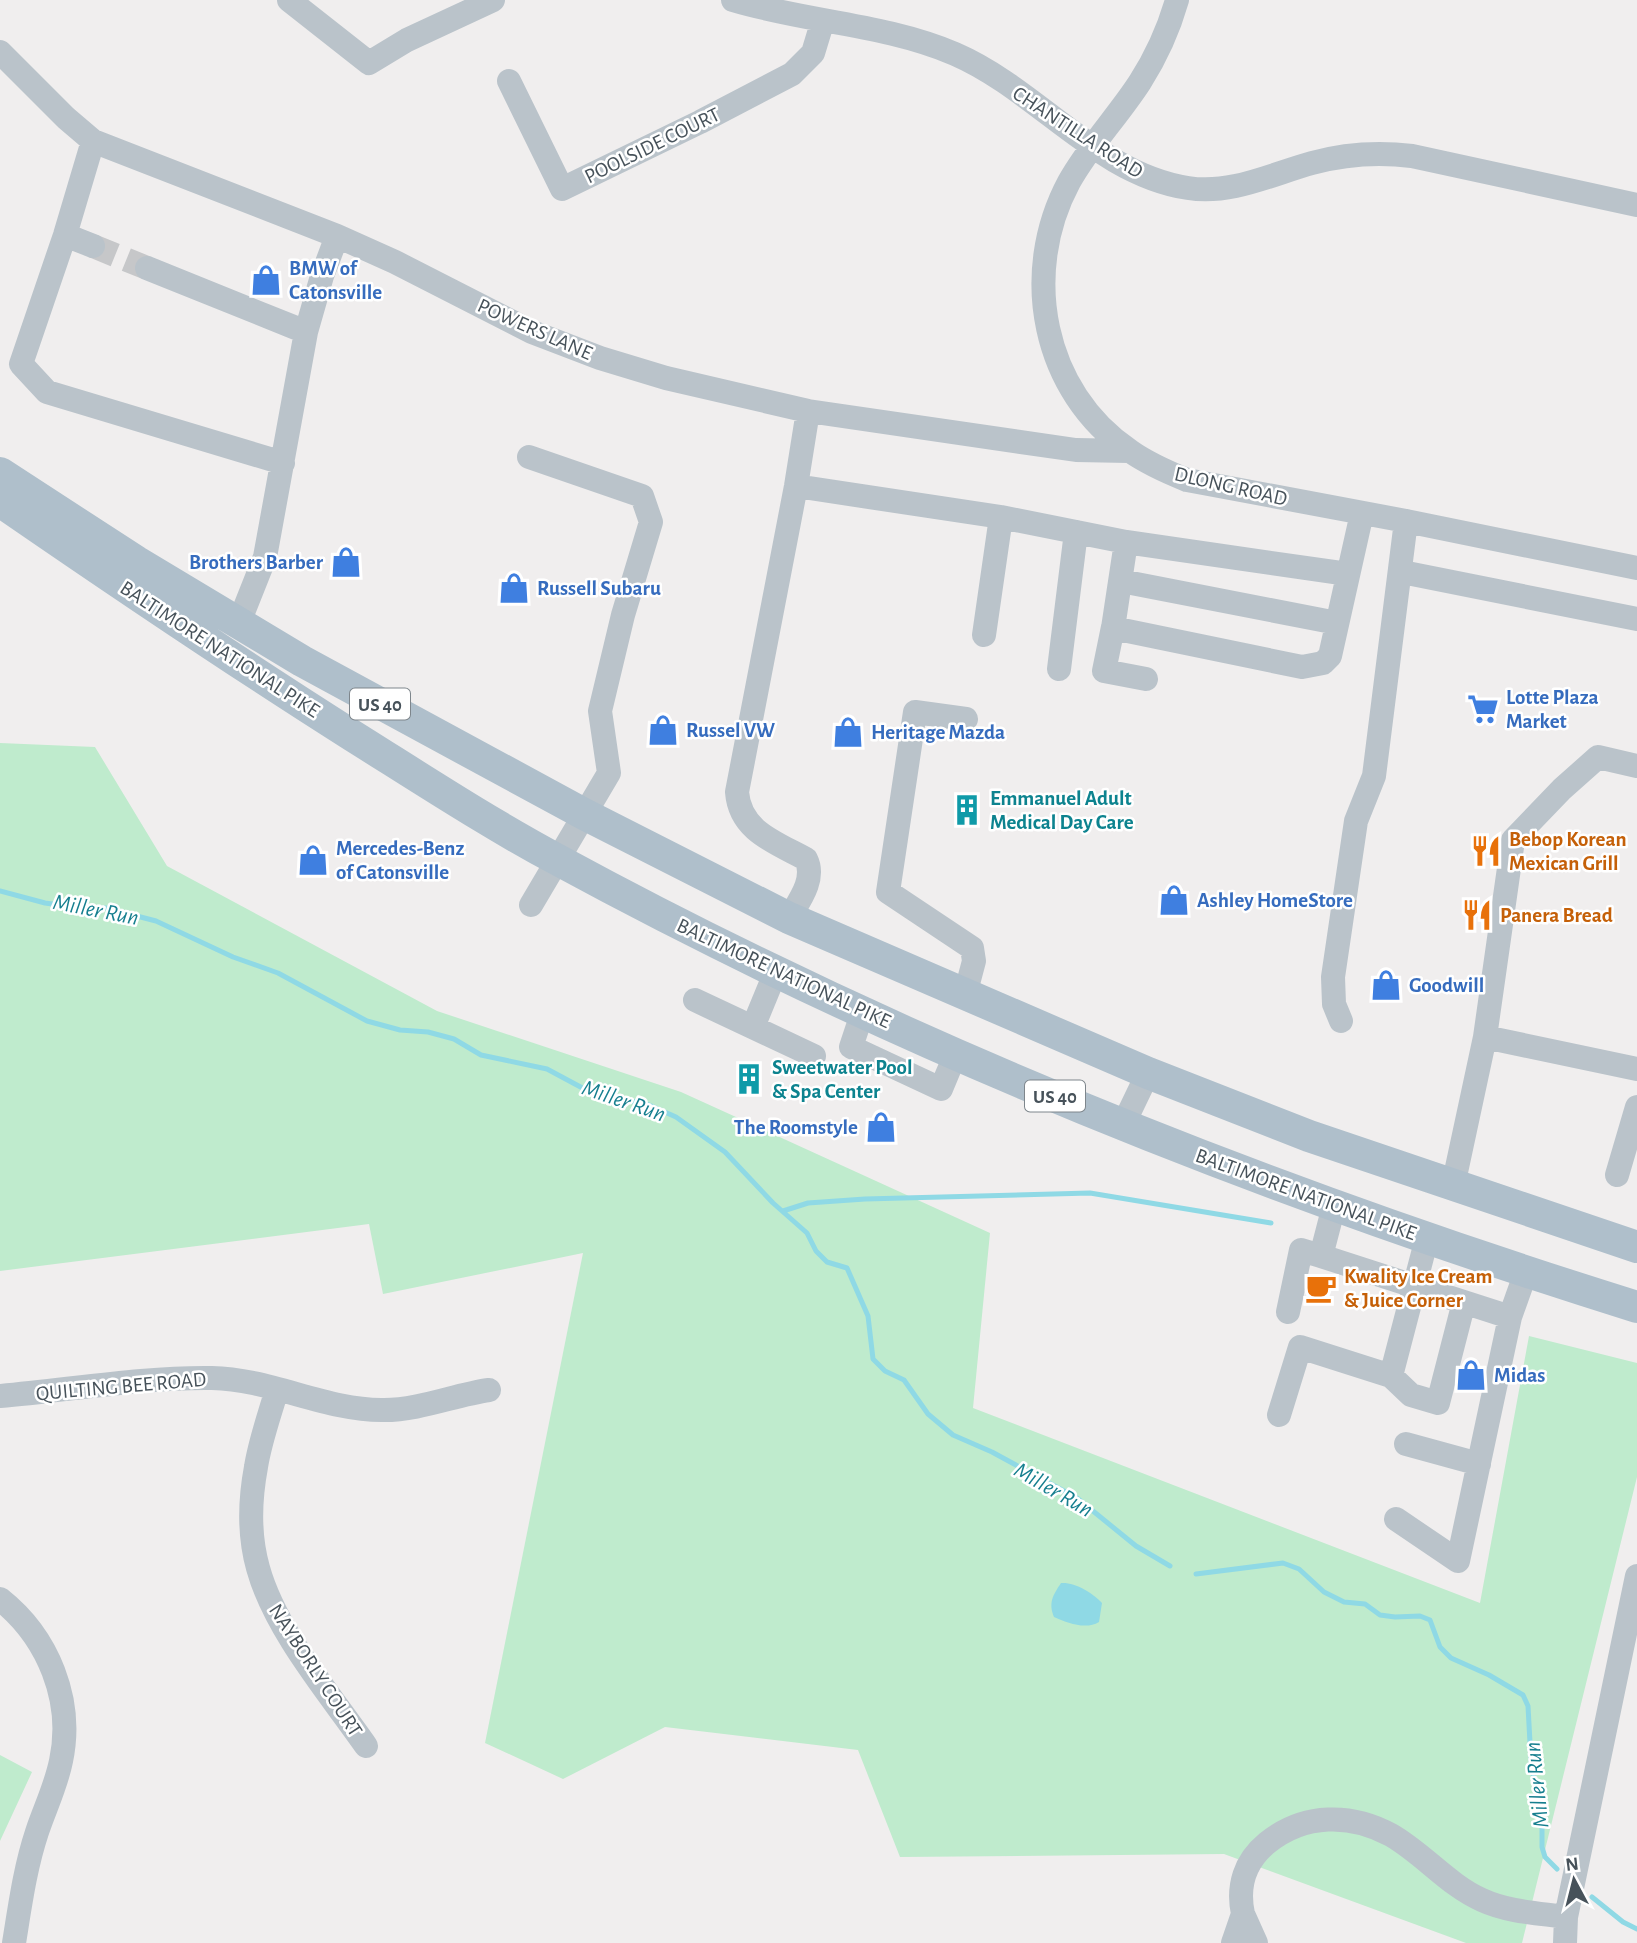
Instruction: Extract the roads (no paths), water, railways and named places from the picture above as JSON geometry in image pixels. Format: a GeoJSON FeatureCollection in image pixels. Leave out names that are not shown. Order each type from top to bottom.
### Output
{"type":"FeatureCollection","features":[{"type":"Feature","properties":{"kind":"main road","name":"BALTIMORE NATIONAL PIKE"},"geometry":{"type":"LineString","coordinates":[[0,473],[238,625],[584,814],[789,918],[1148,1073],[1309,1136],[1637,1247]]}},
{"type":"Feature","properties":{"kind":"main road","name":"BALTIMORE NATIONAL PIKE"},"geometry":{"type":"LineString","coordinates":[[0,501],[280,690],[441,792],[558,860],[776,971],[1123,1125],[1334,1206],[1637,1307]]}},
{"type":"Feature","properties":{"kind":"street"},"geometry":{"type":"LineString","coordinates":[[289,0],[369,63],[417,35],[493,0]]}},
{"type":"Feature","properties":{"kind":"street","name":"CHANTILLA ROAD"},"geometry":{"type":"LineString","coordinates":[[733,0],[776,12],[923,42],[956,55],[981,67],[1093,146],[1151,180],[1192,189],[1212,190],[1237,186],[1340,157],[1391,153],[1637,205]]}},
{"type":"Feature","properties":{"kind":"street","name":"DLONG ROAD"},"geometry":{"type":"LineString","coordinates":[[1177,0],[1158,50],[1140,82],[1070,181],[1056,208],[1047,239],[1043,261],[1046,324],[1066,382],[1083,407],[1107,433],[1129,451],[1186,480],[1637,568]]}},
{"type":"Feature","properties":{"kind":"street","name":"POOLSIDE COURT"},"geometry":{"type":"LineString","coordinates":[[509,80],[562,189],[792,74],[813,53],[822,20]]}},
{"type":"Feature","properties":{"kind":"street","name":"POWERS LANE"},"geometry":{"type":"LineString","coordinates":[[0,52],[93,141],[337,236],[395,262],[532,332],[600,358],[666,378],[808,411],[1076,450],[1129,451]]}},
{"type":"Feature","properties":{"kind":"street"},"geometry":{"type":"LineString","coordinates":[[93,141],[65,235],[21,364],[47,392],[283,463]]}},
{"type":"Feature","properties":{"kind":"street"},"geometry":{"type":"LineString","coordinates":[[65,235],[93,246]]}},
{"type":"Feature","properties":{"kind":"street"},"geometry":{"type":"LineString","coordinates":[[238,625],[265,557],[306,332],[337,236]]}},
{"type":"Feature","properties":{"kind":"street"},"geometry":{"type":"LineString","coordinates":[[147,268],[306,332]]}},
{"type":"Feature","properties":{"kind":"street"},"geometry":{"type":"LineString","coordinates":[[789,918],[805,890],[810,867],[806,859],[753,829],[738,807],[737,792],[808,411]]}},
{"type":"Feature","properties":{"kind":"street"},"geometry":{"type":"LineString","coordinates":[[529,457],[642,496],[652,522],[623,615],[600,711],[609,773],[531,905]]}},
{"type":"Feature","properties":{"kind":"street"},"geometry":{"type":"LineString","coordinates":[[796,486],[1001,517],[1126,542],[1348,574]]}},
{"type":"Feature","properties":{"kind":"street"},"geometry":{"type":"LineString","coordinates":[[1113,627],[1302,667],[1323,663],[1330,656],[1362,513]]}},
{"type":"Feature","properties":{"kind":"street"},"geometry":{"type":"LineString","coordinates":[[984,635],[1001,517]]}},
{"type":"Feature","properties":{"kind":"street"},"geometry":{"type":"LineString","coordinates":[[1341,1021],[1334,1004],[1333,977],[1356,821],[1374,776],[1402,572],[1406,521]]}},
{"type":"Feature","properties":{"kind":"street"},"geometry":{"type":"LineString","coordinates":[[1059,669],[1076,532]]}},
{"type":"Feature","properties":{"kind":"street"},"geometry":{"type":"LineString","coordinates":[[1126,542],[1104,671],[1146,679]]}},
{"type":"Feature","properties":{"kind":"street"},"geometry":{"type":"LineString","coordinates":[[1402,572],[1637,619]]}},
{"type":"Feature","properties":{"kind":"street"},"geometry":{"type":"LineString","coordinates":[[1121,581],[1337,623]]}},
{"type":"Feature","properties":{"kind":"street"},"geometry":{"type":"LineString","coordinates":[[965,995],[974,961],[972,948],[888,892],[915,712],[966,719]]}},
{"type":"Feature","properties":{"kind":"street"},"geometry":{"type":"LineString","coordinates":[[1453,1186],[1485,1037],[1513,840],[1562,789],[1598,757],[1637,766]]}},
{"type":"Feature","properties":{"kind":"street"},"geometry":{"type":"LineString","coordinates":[[753,1027],[776,971]]}},
{"type":"Feature","properties":{"kind":"street"},"geometry":{"type":"LineString","coordinates":[[695,1000],[814,1056]]}},
{"type":"Feature","properties":{"kind":"street"},"geometry":{"type":"LineString","coordinates":[[1485,1037],[1637,1069]]}},
{"type":"Feature","properties":{"kind":"street"},"geometry":{"type":"LineString","coordinates":[[1123,1125],[1148,1073]]}},
{"type":"Feature","properties":{"kind":"street"},"geometry":{"type":"LineString","coordinates":[[1616,1175],[1637,1107]]}},
{"type":"Feature","properties":{"kind":"street"},"geometry":{"type":"LineString","coordinates":[[1321,1256],[1334,1206]]}},
{"type":"Feature","properties":{"kind":"street"},"geometry":{"type":"LineString","coordinates":[[1391,1376],[1427,1238]]}},
{"type":"Feature","properties":{"kind":"street"},"geometry":{"type":"LineString","coordinates":[[1288,1312],[1301,1250],[1510,1317]]}},
{"type":"Feature","properties":{"kind":"street"},"geometry":{"type":"LineString","coordinates":[[1396,1519],[1458,1561],[1510,1317],[1526,1272]]}},
{"type":"Feature","properties":{"kind":"street"},"geometry":{"type":"LineString","coordinates":[[1279,1415],[1300,1347],[1391,1376],[1411,1395],[1438,1403],[1464,1302]]}},
{"type":"Feature","properties":{"kind":"street","name":"QUILTING BEE ROAD"},"geometry":{"type":"LineString","coordinates":[[0,1396],[174,1379],[214,1378],[246,1381],[335,1403],[384,1410],[489,1390]]}},
{"type":"Feature","properties":{"kind":"street","name":"NAYBORLY COURT"},"geometry":{"type":"LineString","coordinates":[[277,1389],[256,1465],[252,1500],[252,1532],[258,1567],[284,1628],[366,1746]]}},
{"type":"Feature","properties":{"kind":"street"},"geometry":{"type":"LineString","coordinates":[[1406,1444],[1479,1464]]}},
{"type":"Feature","properties":{"kind":"street"},"geometry":{"type":"LineString","coordinates":[[1565,1943],[1566,1917],[1637,1576]]}},
{"type":"Feature","properties":{"kind":"street"},"geometry":{"type":"LineString","coordinates":[[0,1599],[17,1613],[37,1638],[62,1698],[65,1728],[62,1759],[54,1789],[36,1834],[14,1943]]}},
{"type":"Feature","properties":{"kind":"street"},"geometry":{"type":"LineString","coordinates":[[1256,1943],[1240,1899],[1249,1860],[1284,1830],[1308,1821],[1330,1818],[1359,1822],[1392,1836],[1453,1884],[1484,1901],[1518,1910],[1566,1917]]}},
{"type":"Feature","properties":{"kind":"street"},"geometry":{"type":"LineString","coordinates":[[1233,1943],[1244,1913]]}},
{"type":"Feature","properties":{"kind":"water"},"geometry":{"type":"Polygon","coordinates":[[[1061,1583],[1083,1589],[1102,1603],[1099,1622],[1082,1626],[1054,1617],[1052,1599],[1061,1583]]]}},
{"type":"Feature","properties":{"kind":"waterway","name":"Miller Run"},"geometry":{"type":"LineString","coordinates":[[0,891],[45,903],[106,908],[156,921],[233,957],[278,973],[367,1021],[400,1030],[428,1032],[454,1039],[481,1055],[547,1069],[588,1091],[649,1105],[676,1117],[725,1152],[773,1203],[807,1233],[816,1251],[827,1262],[847,1268],[868,1316],[873,1359],[885,1371],[904,1380],[928,1414],[953,1435],[992,1452],[1077,1498],[1136,1546],[1170,1566]]}},
{"type":"Feature","properties":{"kind":"waterway"},"geometry":{"type":"LineString","coordinates":[[783,1211],[808,1203],[865,1199],[1090,1193],[1271,1223]]}},
{"type":"Feature","properties":{"kind":"waterway","name":"Miller Run"},"geometry":{"type":"LineString","coordinates":[[1196,1574],[1283,1563],[1299,1569],[1324,1592],[1344,1602],[1365,1604],[1380,1615],[1420,1616],[1430,1620],[1440,1647],[1451,1658],[1489,1675],[1523,1695],[1528,1706],[1531,1761],[1542,1827],[1542,1847],[1545,1857],[1557,1869]]}},
{"type":"Feature","properties":{"kind":"waterway","name":"Miller Run"},"geometry":{"type":"LineString","coordinates":[[1592,1897],[1623,1922],[1637,1929]]}},
{"type":"Feature","properties":{"kind":"tunnel"},"geometry":{"type":"LineString","coordinates":[[93,246],[147,268]]}},
{"type":"Feature","properties":{"kind":"place","name":"BMW of Catonsville"},"geometry":{"type":"Point","coordinates":[266,280]}},
{"type":"Feature","properties":{"kind":"place","name":"Brothers Barber"},"geometry":{"type":"Point","coordinates":[346,562]}},
{"type":"Feature","properties":{"kind":"place","name":"Russell Subaru"},"geometry":{"type":"Point","coordinates":[514,588]}},
{"type":"Feature","properties":{"kind":"place","name":"Lotte Plaza Market"},"geometry":{"type":"Point","coordinates":[1483,709]}},
{"type":"Feature","properties":{"kind":"place","name":"Russel VW"},"geometry":{"type":"Point","coordinates":[663,730]}},
{"type":"Feature","properties":{"kind":"place","name":"Heritage Mazda"},"geometry":{"type":"Point","coordinates":[848,732]}},
{"type":"Feature","properties":{"kind":"place","name":"Emmanuel Adult Medical Day Care"},"geometry":{"type":"Point","coordinates":[967,810]}},
{"type":"Feature","properties":{"kind":"place","name":"Bebop Korean Mexican Grill"},"geometry":{"type":"Point","coordinates":[1486,851]}},
{"type":"Feature","properties":{"kind":"place","name":"Mercedes-Benz of Catonsville"},"geometry":{"type":"Point","coordinates":[313,860]}},
{"type":"Feature","properties":{"kind":"place","name":"Ashley HomeStore"},"geometry":{"type":"Point","coordinates":[1174,900]}},
{"type":"Feature","properties":{"kind":"place","name":"Panera Bread"},"geometry":{"type":"Point","coordinates":[1477,915]}},
{"type":"Feature","properties":{"kind":"place","name":"Goodwill"},"geometry":{"type":"Point","coordinates":[1386,985]}},
{"type":"Feature","properties":{"kind":"place","name":"Sweetwater Pool & Spa Center"},"geometry":{"type":"Point","coordinates":[749,1079]}},
{"type":"Feature","properties":{"kind":"place","name":"The Roomstyle"},"geometry":{"type":"Point","coordinates":[881,1127]}},
{"type":"Feature","properties":{"kind":"place","name":"Kwality Ice Cream & Juice Corner"},"geometry":{"type":"Point","coordinates":[1321,1288]}},
{"type":"Feature","properties":{"kind":"place","name":"Midas"},"geometry":{"type":"Point","coordinates":[1471,1375]}}]}
